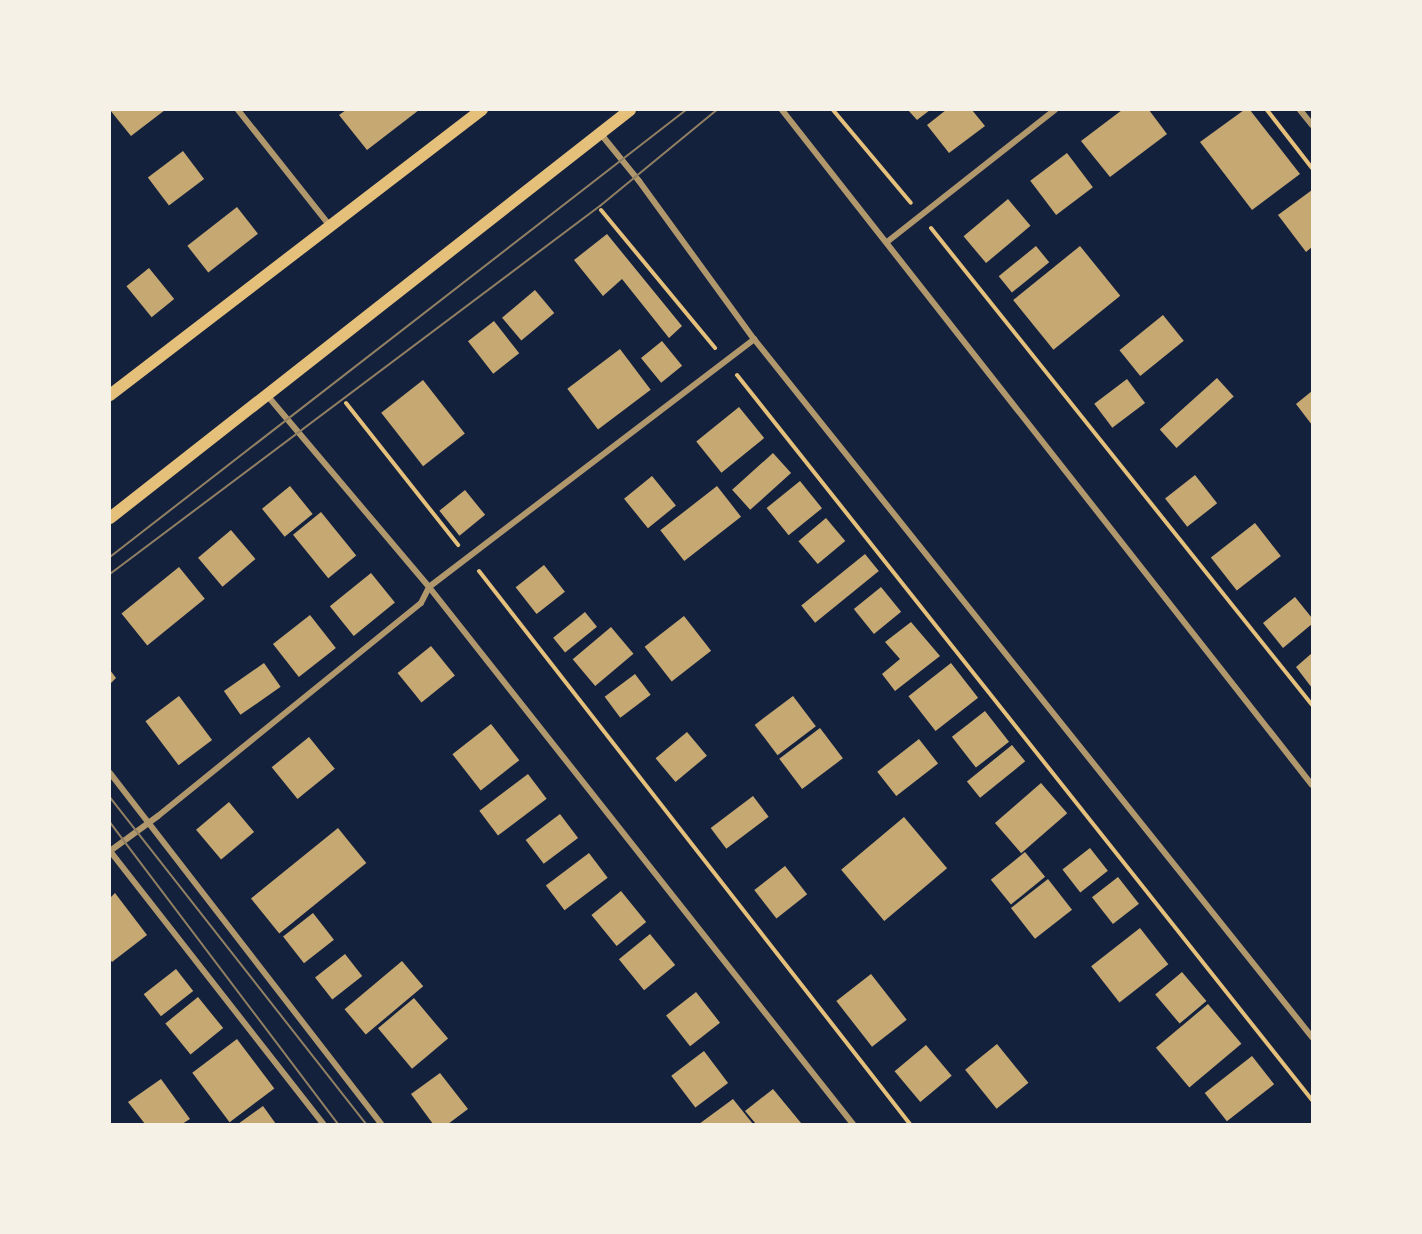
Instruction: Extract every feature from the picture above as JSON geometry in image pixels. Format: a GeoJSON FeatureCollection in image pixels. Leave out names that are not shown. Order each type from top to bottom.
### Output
{"type":"FeatureCollection","features":[{"type":"Feature","properties":{"kind":"main road"},"geometry":{"type":"LineString","coordinates":[[110,395],[482,110]]}},
{"type":"Feature","properties":{"kind":"main road"},"geometry":{"type":"LineString","coordinates":[[110,518],[630,110]]}},
{"type":"Feature","properties":{"kind":"street"},"geometry":{"type":"LineString","coordinates":[[238,110],[330,226]]}},
{"type":"Feature","properties":{"kind":"street"},"geometry":{"type":"LineString","coordinates":[[782,110],[1312,785]]}},
{"type":"Feature","properties":{"kind":"street"},"geometry":{"type":"LineString","coordinates":[[887,242],[1056,110]]}},
{"type":"Feature","properties":{"kind":"street"},"geometry":{"type":"LineString","coordinates":[[1300,110],[1312,125]]}},
{"type":"Feature","properties":{"kind":"street"},"geometry":{"type":"LineString","coordinates":[[600,133],[639,181],[754,339],[1312,1037]]}},
{"type":"Feature","properties":{"kind":"street"},"geometry":{"type":"LineString","coordinates":[[323,1125],[110,851],[147,824],[421,603],[429,587],[754,339]]}},
{"type":"Feature","properties":{"kind":"street"},"geometry":{"type":"LineString","coordinates":[[266,394],[429,587],[853,1125]]}},
{"type":"Feature","properties":{"kind":"street"},"geometry":{"type":"LineString","coordinates":[[110,773],[381,1125]]}},
{"type":"Feature","properties":{"kind":"path"},"geometry":{"type":"LineString","coordinates":[[833,110],[918,212]]}},
{"type":"Feature","properties":{"kind":"path"},"geometry":{"type":"LineString","coordinates":[[1267,110],[1312,168]]}},
{"type":"Feature","properties":{"kind":"path"},"geometry":{"type":"LineString","coordinates":[[601,210],[719,352]]}},
{"type":"Feature","properties":{"kind":"path"},"geometry":{"type":"LineString","coordinates":[[931,228],[1312,705]]}},
{"type":"Feature","properties":{"kind":"path"},"geometry":{"type":"LineString","coordinates":[[738,375],[1312,1100]]}},
{"type":"Feature","properties":{"kind":"path"},"geometry":{"type":"LineString","coordinates":[[346,403],[459,546],[468,539]]}},
{"type":"Feature","properties":{"kind":"path"},"geometry":{"type":"LineString","coordinates":[[478,570],[910,1125]]}},
{"type":"Feature","properties":{"kind":"building"},"geometry":{"type":"Polygon","coordinates":[[[110,110],[165,110],[131,136],[110,110]]]}},
{"type":"Feature","properties":{"kind":"building"},"geometry":{"type":"Polygon","coordinates":[[[346,110],[419,110],[367,150],[339,115],[346,110]]]}},
{"type":"Feature","properties":{"kind":"building"},"geometry":{"type":"Polygon","coordinates":[[[908,110],[930,110],[917,120],[908,110]]]}},
{"type":"Feature","properties":{"kind":"building"},"geometry":{"type":"Polygon","coordinates":[[[946,110],[972,110],[985,126],[949,153],[927,125],[946,110]]]}},
{"type":"Feature","properties":{"kind":"building"},"geometry":{"type":"Polygon","coordinates":[[[1122,110],[1149,110],[1167,134],[1110,177],[1081,141],[1122,110]]]}},
{"type":"Feature","properties":{"kind":"building"},"geometry":{"type":"Polygon","coordinates":[[[1244,110],[1250,110],[1300,174],[1252,210],[1200,142],[1244,110]]]}},
{"type":"Feature","properties":{"kind":"building"},"geometry":{"type":"Polygon","coordinates":[[[183,151],[204,179],[169,205],[148,177],[183,151]]]}},
{"type":"Feature","properties":{"kind":"building"},"geometry":{"type":"Polygon","coordinates":[[[1067,153],[1093,187],[1056,215],[1030,181],[1067,153]]]}},
{"type":"Feature","properties":{"kind":"building"},"geometry":{"type":"Polygon","coordinates":[[[1312,190],[1312,247],[1306,252],[1278,215],[1312,190]]]}},
{"type":"Feature","properties":{"kind":"building"},"geometry":{"type":"Polygon","coordinates":[[[1008,199],[1030,226],[986,263],[964,236],[1008,199]]]}},
{"type":"Feature","properties":{"kind":"building"},"geometry":{"type":"Polygon","coordinates":[[[237,207],[258,234],[208,273],[187,246],[237,207]]]}},
{"type":"Feature","properties":{"kind":"building"},"geometry":{"type":"Polygon","coordinates":[[[607,234],[682,326],[669,338],[622,279],[603,296],[574,260],[607,234]]]}},
{"type":"Feature","properties":{"kind":"building"},"geometry":{"type":"Polygon","coordinates":[[[1036,246],[1049,262],[1012,293],[999,276],[1036,246]]]}},
{"type":"Feature","properties":{"kind":"building"},"geometry":{"type":"Polygon","coordinates":[[[1080,246],[1120,296],[1053,350],[1013,300],[1080,246]]]}},
{"type":"Feature","properties":{"kind":"building"},"geometry":{"type":"Polygon","coordinates":[[[149,268],[174,299],[152,317],[126,286],[149,268]]]}},
{"type":"Feature","properties":{"kind":"building"},"geometry":{"type":"Polygon","coordinates":[[[535,290],[554,313],[521,341],[502,318],[535,290]]]}},
{"type":"Feature","properties":{"kind":"building"},"geometry":{"type":"Polygon","coordinates":[[[1163,315],[1184,341],[1140,376],[1119,350],[1163,315]]]}},
{"type":"Feature","properties":{"kind":"building"},"geometry":{"type":"Polygon","coordinates":[[[494,321],[519,353],[493,374],[468,341],[494,321]]]}},
{"type":"Feature","properties":{"kind":"building"},"geometry":{"type":"Polygon","coordinates":[[[662,341],[682,366],[661,383],[641,358],[662,341]]]}},
{"type":"Feature","properties":{"kind":"building"},"geometry":{"type":"Polygon","coordinates":[[[620,349],[651,390],[598,429],[567,389],[620,349]]]}},
{"type":"Feature","properties":{"kind":"building"},"geometry":{"type":"Polygon","coordinates":[[[1217,378],[1234,397],[1177,448],[1160,430],[1217,378]]]}},
{"type":"Feature","properties":{"kind":"building"},"geometry":{"type":"Polygon","coordinates":[[[1127,379],[1145,403],[1112,428],[1094,404],[1127,379]]]}},
{"type":"Feature","properties":{"kind":"building"},"geometry":{"type":"Polygon","coordinates":[[[423,380],[465,434],[423,466],[381,413],[423,380]]]}},
{"type":"Feature","properties":{"kind":"building"},"geometry":{"type":"Polygon","coordinates":[[[1312,391],[1312,425],[1296,404],[1312,391]]]}},
{"type":"Feature","properties":{"kind":"building"},"geometry":{"type":"Polygon","coordinates":[[[739,407],[764,438],[721,473],[696,442],[739,407]]]}},
{"type":"Feature","properties":{"kind":"building"},"geometry":{"type":"Polygon","coordinates":[[[773,453],[791,473],[750,510],[732,490],[773,453]]]}},
{"type":"Feature","properties":{"kind":"building"},"geometry":{"type":"Polygon","coordinates":[[[1195,475],[1217,503],[1187,527],[1165,498],[1195,475]]]}},
{"type":"Feature","properties":{"kind":"building"},"geometry":{"type":"Polygon","coordinates":[[[652,476],[676,506],[648,528],[624,499],[652,476]]]}},
{"type":"Feature","properties":{"kind":"building"},"geometry":{"type":"Polygon","coordinates":[[[800,481],[822,508],[789,535],[767,508],[800,481]]]}},
{"type":"Feature","properties":{"kind":"building"},"geometry":{"type":"Polygon","coordinates":[[[290,486],[313,514],[285,537],[262,509],[290,486]]]}},
{"type":"Feature","properties":{"kind":"building"},"geometry":{"type":"Polygon","coordinates":[[[717,486],[741,517],[684,561],[660,530],[717,486]]]}},
{"type":"Feature","properties":{"kind":"building"},"geometry":{"type":"Polygon","coordinates":[[[465,490],[485,515],[459,536],[439,511],[465,490]]]}},
{"type":"Feature","properties":{"kind":"building"},"geometry":{"type":"Polygon","coordinates":[[[321,512],[356,556],[328,578],[293,535],[321,512]]]}},
{"type":"Feature","properties":{"kind":"building"},"geometry":{"type":"Polygon","coordinates":[[[826,518],[845,541],[818,564],[798,541],[826,518]]]}},
{"type":"Feature","properties":{"kind":"building"},"geometry":{"type":"Polygon","coordinates":[[[1255,523],[1281,556],[1237,591],[1211,557],[1255,523]]]}},
{"type":"Feature","properties":{"kind":"building"},"geometry":{"type":"Polygon","coordinates":[[[231,530],[255,559],[222,587],[198,558],[231,530]]]}},
{"type":"Feature","properties":{"kind":"building"},"geometry":{"type":"Polygon","coordinates":[[[865,554],[879,571],[815,623],[801,606],[865,554]]]}},
{"type":"Feature","properties":{"kind":"building"},"geometry":{"type":"Polygon","coordinates":[[[544,565],[565,592],[537,614],[516,587],[544,565]]]}},
{"type":"Feature","properties":{"kind":"building"},"geometry":{"type":"Polygon","coordinates":[[[179,567],[205,599],[147,645],[121,614],[179,567]]]}},
{"type":"Feature","properties":{"kind":"building"},"geometry":{"type":"Polygon","coordinates":[[[371,573],[395,603],[354,636],[330,606],[371,573]]]}},
{"type":"Feature","properties":{"kind":"building"},"geometry":{"type":"Polygon","coordinates":[[[881,587],[901,612],[874,634],[854,609],[881,587]]]}},
{"type":"Feature","properties":{"kind":"building"},"geometry":{"type":"Polygon","coordinates":[[[1295,597],[1312,618],[1312,624],[1283,648],[1263,623],[1295,597]]]}},
{"type":"Feature","properties":{"kind":"building"},"geometry":{"type":"Polygon","coordinates":[[[585,612],[597,627],[565,653],[553,638],[585,612]]]}},
{"type":"Feature","properties":{"kind":"building"},"geometry":{"type":"Polygon","coordinates":[[[310,615],[336,648],[299,677],[273,644],[310,615]]]}},
{"type":"Feature","properties":{"kind":"building"},"geometry":{"type":"Polygon","coordinates":[[[684,616],[711,651],[672,681],[645,647],[684,616]]]}},
{"type":"Feature","properties":{"kind":"building"},"geometry":{"type":"Polygon","coordinates":[[[911,622],[940,656],[895,691],[882,674],[900,659],[885,642],[911,622]]]}},
{"type":"Feature","properties":{"kind":"building"},"geometry":{"type":"Polygon","coordinates":[[[611,627],[633,654],[595,686],[573,659],[611,627]]]}},
{"type":"Feature","properties":{"kind":"building"},"geometry":{"type":"Polygon","coordinates":[[[431,646],[455,676],[421,703],[398,673],[431,646]]]}},
{"type":"Feature","properties":{"kind":"building"},"geometry":{"type":"Polygon","coordinates":[[[1312,653],[1312,688],[1296,667],[1312,653]]]}},
{"type":"Feature","properties":{"kind":"building"},"geometry":{"type":"Polygon","coordinates":[[[264,663],[281,687],[240,715],[224,691],[264,663]]]}},
{"type":"Feature","properties":{"kind":"building"},"geometry":{"type":"Polygon","coordinates":[[[951,663],[978,698],[936,731],[908,696],[951,663]]]}},
{"type":"Feature","properties":{"kind":"building"},"geometry":{"type":"Polygon","coordinates":[[[110,670],[116,678],[110,684],[110,670]]]}},
{"type":"Feature","properties":{"kind":"building"},"geometry":{"type":"Polygon","coordinates":[[[635,674],[651,695],[620,718],[605,697],[635,674]]]}},
{"type":"Feature","properties":{"kind":"building"},"geometry":{"type":"Polygon","coordinates":[[[179,696],[212,740],[179,765],[145,721],[179,696]]]}},
{"type":"Feature","properties":{"kind":"building"},"geometry":{"type":"Polygon","coordinates":[[[793,696],[816,726],[778,755],[755,725],[793,696]]]}},
{"type":"Feature","properties":{"kind":"building"},"geometry":{"type":"Polygon","coordinates":[[[985,711],[1009,742],[976,768],[952,737],[985,711]]]}},
{"type":"Feature","properties":{"kind":"building"},"geometry":{"type":"Polygon","coordinates":[[[491,724],[519,760],[481,790],[452,754],[491,724]]]}},
{"type":"Feature","properties":{"kind":"building"},"geometry":{"type":"Polygon","coordinates":[[[820,728],[843,758],[802,789],[779,759],[820,728]]]}},
{"type":"Feature","properties":{"kind":"building"},"geometry":{"type":"Polygon","coordinates":[[[687,732],[707,756],[676,782],[656,758],[687,732]]]}},
{"type":"Feature","properties":{"kind":"building"},"geometry":{"type":"Polygon","coordinates":[[[309,737],[335,769],[297,799],[272,767],[309,737]]]}},
{"type":"Feature","properties":{"kind":"building"},"geometry":{"type":"Polygon","coordinates":[[[919,739],[938,763],[896,796],[877,772],[919,739]]]}},
{"type":"Feature","properties":{"kind":"building"},"geometry":{"type":"Polygon","coordinates":[[[1012,745],[1025,761],[980,798],[967,782],[1012,745]]]}},
{"type":"Feature","properties":{"kind":"building"},"geometry":{"type":"Polygon","coordinates":[[[528,774],[547,799],[498,835],[479,811],[528,774]]]}},
{"type":"Feature","properties":{"kind":"building"},"geometry":{"type":"Polygon","coordinates":[[[1041,783],[1067,813],[1021,853],[995,823],[1041,783]]]}},
{"type":"Feature","properties":{"kind":"building"},"geometry":{"type":"Polygon","coordinates":[[[753,796],[769,817],[726,849],[711,828],[753,796]]]}},
{"type":"Feature","properties":{"kind":"building"},"geometry":{"type":"Polygon","coordinates":[[[229,802],[254,832],[221,860],[196,830],[229,802]]]}},
{"type":"Feature","properties":{"kind":"building"},"geometry":{"type":"Polygon","coordinates":[[[560,814],[578,838],[544,864],[526,840],[560,814]]]}},
{"type":"Feature","properties":{"kind":"building"},"geometry":{"type":"Polygon","coordinates":[[[904,817],[947,868],[884,921],[841,870],[904,817]]]}},
{"type":"Feature","properties":{"kind":"building"},"geometry":{"type":"Polygon","coordinates":[[[338,828],[366,863],[279,933],[251,898],[338,828]]]}},
{"type":"Feature","properties":{"kind":"building"},"geometry":{"type":"Polygon","coordinates":[[[1090,848],[1108,871],[1080,892],[1062,870],[1090,848]]]}},
{"type":"Feature","properties":{"kind":"building"},"geometry":{"type":"Polygon","coordinates":[[[1025,852],[1045,877],[1011,905],[991,880],[1025,852]]]}},
{"type":"Feature","properties":{"kind":"building"},"geometry":{"type":"Polygon","coordinates":[[[589,853],[608,878],[565,910],[546,885],[589,853]]]}},
{"type":"Feature","properties":{"kind":"building"},"geometry":{"type":"Polygon","coordinates":[[[785,866],[807,894],[776,918],[754,890],[785,866]]]}},
{"type":"Feature","properties":{"kind":"building"},"geometry":{"type":"Polygon","coordinates":[[[1118,877],[1139,904],[1113,924],[1092,897],[1118,877]]]}},
{"type":"Feature","properties":{"kind":"building"},"geometry":{"type":"Polygon","coordinates":[[[1048,879],[1072,910],[1035,939],[1011,908],[1048,879]]]}},
{"type":"Feature","properties":{"kind":"building"},"geometry":{"type":"Polygon","coordinates":[[[621,891],[646,922],[617,946],[591,915],[621,891]]]}},
{"type":"Feature","properties":{"kind":"building"},"geometry":{"type":"Polygon","coordinates":[[[115,893],[147,935],[112,962],[110,959],[110,898],[115,893]]]}},
{"type":"Feature","properties":{"kind":"building"},"geometry":{"type":"Polygon","coordinates":[[[313,913],[334,940],[304,963],[283,936],[313,913]]]}},
{"type":"Feature","properties":{"kind":"building"},"geometry":{"type":"Polygon","coordinates":[[[1140,928],[1168,964],[1119,1002],[1091,966],[1140,928]]]}},
{"type":"Feature","properties":{"kind":"building"},"geometry":{"type":"Polygon","coordinates":[[[650,934],[675,965],[644,990],[619,959],[650,934]]]}},
{"type":"Feature","properties":{"kind":"building"},"geometry":{"type":"Polygon","coordinates":[[[345,954],[362,976],[332,999],[315,977],[345,954]]]}},
{"type":"Feature","properties":{"kind":"building"},"geometry":{"type":"Polygon","coordinates":[[[402,961],[423,986],[366,1034],[345,1009],[402,961]]]}},
{"type":"Feature","properties":{"kind":"building"},"geometry":{"type":"Polygon","coordinates":[[[176,969],[193,991],[161,1016],[144,994],[176,969]]]}},
{"type":"Feature","properties":{"kind":"building"},"geometry":{"type":"Polygon","coordinates":[[[1182,972],[1206,1001],[1180,1024],[1155,994],[1182,972]]]}},
{"type":"Feature","properties":{"kind":"building"},"geometry":{"type":"Polygon","coordinates":[[[871,974],[907,1020],[872,1047],[836,1001],[871,974]]]}},
{"type":"Feature","properties":{"kind":"building"},"geometry":{"type":"Polygon","coordinates":[[[696,992],[720,1023],[690,1046],[666,1015],[696,992]]]}},
{"type":"Feature","properties":{"kind":"building"},"geometry":{"type":"Polygon","coordinates":[[[198,997],[223,1028],[191,1055],[165,1023],[198,997]]]}},
{"type":"Feature","properties":{"kind":"building"},"geometry":{"type":"Polygon","coordinates":[[[414,998],[448,1039],[412,1069],[378,1028],[414,998]]]}},
{"type":"Feature","properties":{"kind":"building"},"geometry":{"type":"Polygon","coordinates":[[[1208,1004],[1241,1044],[1189,1088],[1156,1048],[1208,1004]]]}},
{"type":"Feature","properties":{"kind":"building"},"geometry":{"type":"Polygon","coordinates":[[[237,1039],[274,1089],[230,1122],[192,1073],[237,1039]]]}},
{"type":"Feature","properties":{"kind":"building"},"geometry":{"type":"Polygon","coordinates":[[[997,1044],[1028,1083],[997,1109],[965,1070],[997,1044]]]}},
{"type":"Feature","properties":{"kind":"building"},"geometry":{"type":"Polygon","coordinates":[[[926,1045],[952,1076],[920,1102],[895,1071],[926,1045]]]}},
{"type":"Feature","properties":{"kind":"building"},"geometry":{"type":"Polygon","coordinates":[[[704,1051],[728,1083],[695,1108],[671,1076],[704,1051]]]}},
{"type":"Feature","properties":{"kind":"building"},"geometry":{"type":"Polygon","coordinates":[[[1252,1056],[1274,1084],[1227,1121],[1205,1093],[1252,1056]]]}},
{"type":"Feature","properties":{"kind":"building"},"geometry":{"type":"Polygon","coordinates":[[[440,1073],[468,1109],[448,1124],[433,1124],[411,1094],[440,1073]]]}},
{"type":"Feature","properties":{"kind":"building"},"geometry":{"type":"Polygon","coordinates":[[[161,1079],[190,1119],[182,1124],[145,1124],[128,1102],[161,1079]]]}},
{"type":"Feature","properties":{"kind":"building"},"geometry":{"type":"Polygon","coordinates":[[[773,1089],[801,1123],[756,1124],[745,1111],[773,1089]]]}},
{"type":"Feature","properties":{"kind":"building"},"geometry":{"type":"Polygon","coordinates":[[[733,1099],[753,1124],[699,1124],[733,1099]]]}},
{"type":"Feature","properties":{"kind":"building"},"geometry":{"type":"Polygon","coordinates":[[[263,1106],[276,1124],[238,1124],[263,1106]]]}},
{"type":"Feature","properties":{"kind":"tram line"},"geometry":{"type":"LineString","coordinates":[[110,557],[686,110]]}},
{"type":"Feature","properties":{"kind":"tram line"},"geometry":{"type":"LineString","coordinates":[[110,574],[600,206],[717,110]]}},
{"type":"Feature","properties":{"kind":"tram line"},"geometry":{"type":"LineString","coordinates":[[110,797],[366,1124]]}},
{"type":"Feature","properties":{"kind":"tram line"},"geometry":{"type":"LineString","coordinates":[[110,822],[338,1124]]}}]}
